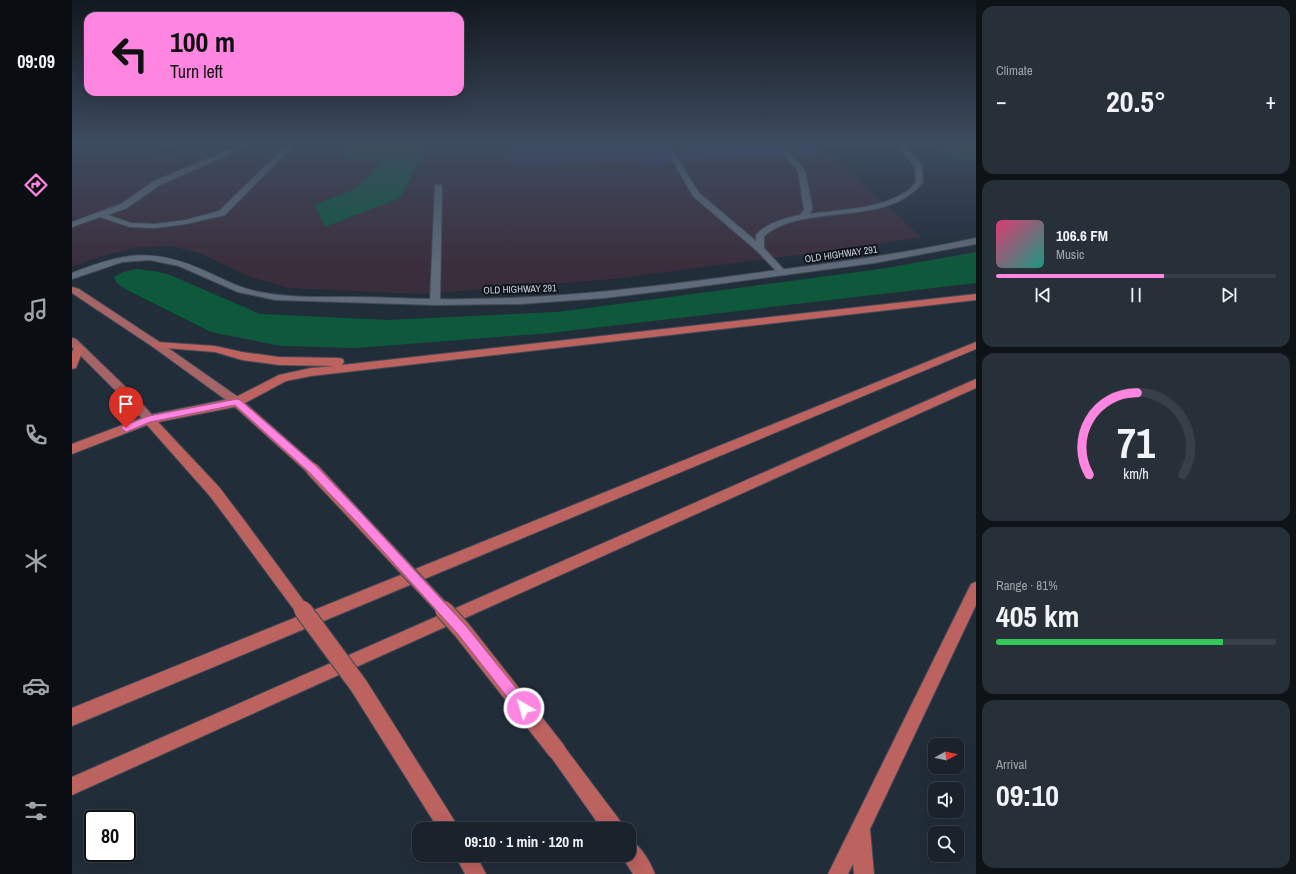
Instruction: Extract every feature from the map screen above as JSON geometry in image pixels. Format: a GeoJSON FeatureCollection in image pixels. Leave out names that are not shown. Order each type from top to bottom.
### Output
{"type":"FeatureCollection","features":[{"type":"Feature","properties":{"kind":"highway"},"geometry":{"type":"LineString","coordinates":[[72,449],[149,419],[237,402],[283,378],[311,372],[976,297]]}},
{"type":"Feature","properties":{"kind":"highway"},"geometry":{"type":"LineString","coordinates":[[72,365],[76,344]]}},
{"type":"Feature","properties":{"kind":"highway"},"geometry":{"type":"LineString","coordinates":[[157,344],[215,349],[242,356],[279,361],[393,363]]}},
{"type":"Feature","properties":{"kind":"highway"},"geometry":{"type":"LineString","coordinates":[[72,717],[976,345]]}},
{"type":"Feature","properties":{"kind":"highway"},"geometry":{"type":"LineString","coordinates":[[72,786],[976,383]]}},
{"type":"Feature","properties":{"kind":"highway"},"geometry":{"type":"LineString","coordinates":[[237,402],[312,469],[462,630],[557,751],[609,822]]}},
{"type":"Feature","properties":{"kind":"highway"},"geometry":{"type":"LineString","coordinates":[[149,419],[214,491],[359,686],[445,822]]}},
{"type":"Feature","properties":{"kind":"highway"},"geometry":{"type":"LineString","coordinates":[[838,874],[976,589]]}},
{"type":"Feature","properties":{"kind":"highway"},"geometry":{"type":"LineString","coordinates":[[860,828],[864,874]]}},
{"type":"Feature","properties":{"kind":"highway"},"geometry":{"type":"LineString","coordinates":[[636,860],[645,874]]}},
{"type":"Feature","properties":{"kind":"highway"},"geometry":{"type":"LineString","coordinates":[[469,862],[476,874]]}},
{"type":"Feature","properties":{"kind":"main road"},"geometry":{"type":"LineString","coordinates":[[72,290],[76,291],[157,344],[237,402]]}},
{"type":"Feature","properties":{"kind":"main road"},"geometry":{"type":"LineString","coordinates":[[76,344],[149,419]]}},
{"type":"Feature","properties":{"kind":"street"},"geometry":{"type":"LineString","coordinates":[[72,225],[124,206],[153,186]]}},
{"type":"Feature","properties":{"kind":"street"},"geometry":{"type":"LineString","coordinates":[[101,215],[130,225],[155,226],[186,222],[222,213],[250,186]]}},
{"type":"Feature","properties":{"kind":"street"},"geometry":{"type":"LineString","coordinates":[[691,186],[696,194],[760,249],[783,273]]}},
{"type":"Feature","properties":{"kind":"street"},"geometry":{"type":"LineString","coordinates":[[803,217],[808,210],[804,186]]}},
{"type":"Feature","properties":{"kind":"street"},"geometry":{"type":"LineString","coordinates":[[760,249],[760,235],[780,223],[803,217],[878,205],[898,200],[910,194],[918,186]]}},
{"type":"Feature","properties":{"kind":"street"},"geometry":{"type":"LineString","coordinates":[[435,302],[438,187]]}},
{"type":"Feature","properties":{"kind":"street","name":"OLD HIGHWAY 291"},"geometry":{"type":"LineString","coordinates":[[72,276],[112,261],[127,257],[145,256],[162,258],[184,264],[229,286],[253,294],[283,298],[435,302],[525,300],[602,296],[686,286],[899,256],[976,241]]}},
{"type":"Feature","properties":{"kind":"shaded area"},"geometry":{"type":"Polygon","coordinates":[[[72,186],[358,186],[314,205],[325,227],[400,198],[406,186],[865,186],[921,237],[844,249],[612,279],[420,294],[288,288],[248,276],[202,254],[171,246],[140,247],[102,256],[72,267],[72,186]]]}},
{"type":"Feature","properties":{"kind":"green space"},"geometry":{"type":"Polygon","coordinates":[[[358,186],[406,186],[400,198],[325,227],[314,205],[358,186]]]}},
{"type":"Feature","properties":{"kind":"green space"},"geometry":{"type":"Polygon","coordinates":[[[976,252],[976,283],[550,333],[357,348],[281,346],[211,332],[125,289],[117,283],[114,277],[123,272],[137,269],[170,275],[260,314],[388,320],[558,312],[880,269],[976,252]]]}},
{"type":"Feature","properties":{"kind":"route"},"geometry":{"type":"LineString","coordinates":[[126,428],[149,419],[237,402],[312,469],[420,583],[462,630],[524,708]]}}]}
